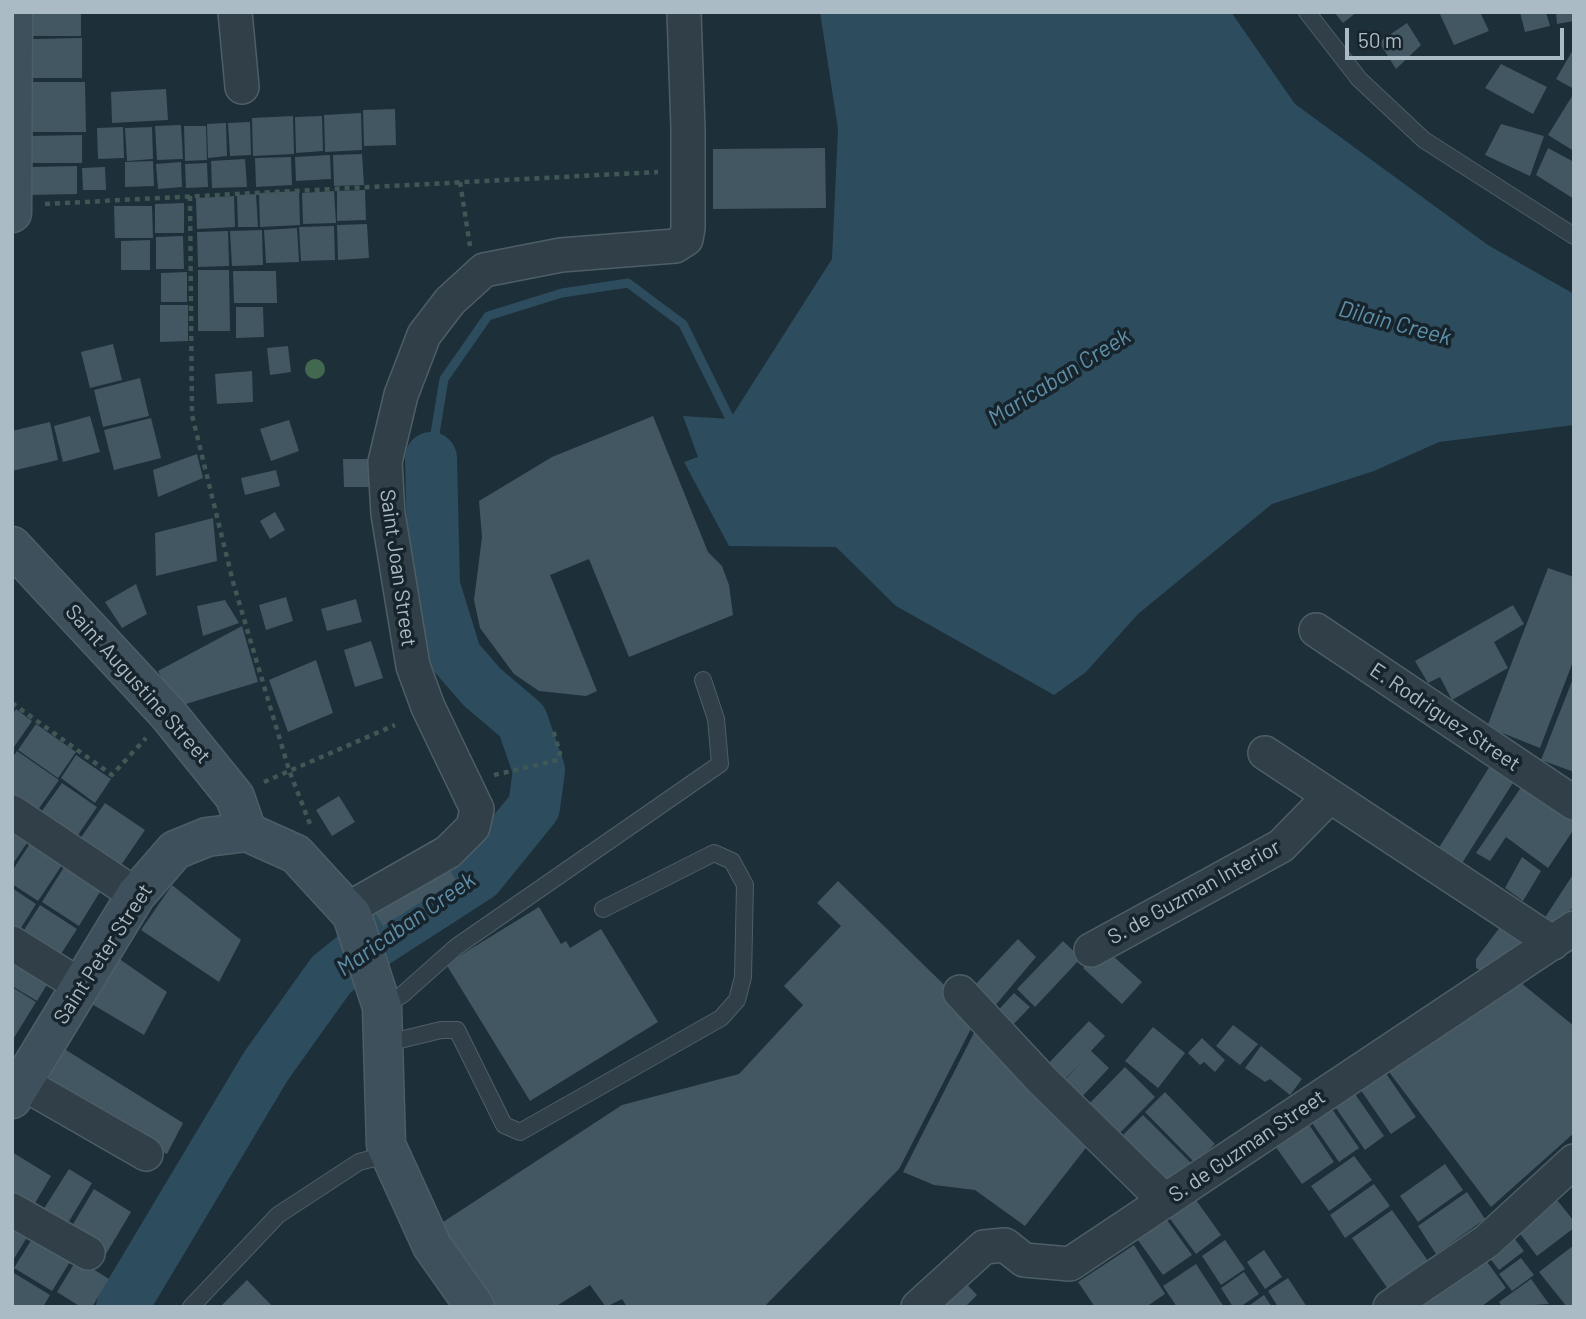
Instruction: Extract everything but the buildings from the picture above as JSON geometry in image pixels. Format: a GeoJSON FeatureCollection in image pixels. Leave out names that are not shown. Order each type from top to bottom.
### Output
{"type":"FeatureCollection","features":[{"type":"Feature","properties":{"kind":"street"},"geometry":{"type":"LineString","coordinates":[[13,12],[13,209]]}},
{"type":"Feature","properties":{"kind":"street"},"geometry":{"type":"LineString","coordinates":[[235,12],[242,86]]}},
{"type":"Feature","properties":{"kind":"street"},"geometry":{"type":"LineString","coordinates":[[484,270],[561,255],[675,246],[685,239],[688,229],[688,171],[684,12]]}},
{"type":"Feature","properties":{"kind":"street","name":"Saint Joan Street"},"geometry":{"type":"LineString","coordinates":[[350,912],[448,852],[472,827],[477,809],[428,707],[412,666],[388,514],[385,462],[401,396],[424,335],[450,301],[484,270]]}},
{"type":"Feature","properties":{"kind":"street","name":"Saint Augustine Street"},"geometry":{"type":"LineString","coordinates":[[12,547],[168,714],[241,814]]}},
{"type":"Feature","properties":{"kind":"street","name":"E. Rodriguez Street"},"geometry":{"type":"LineString","coordinates":[[1316,630],[1574,803]]}},
{"type":"Feature","properties":{"kind":"street"},"geometry":{"type":"LineString","coordinates":[[1265,753],[1329,797],[1563,936]]}},
{"type":"Feature","properties":{"kind":"street","name":"S. de Guzman Interior"},"geometry":{"type":"LineString","coordinates":[[1091,950],[1281,846],[1329,797]]}},
{"type":"Feature","properties":{"kind":"street"},"geometry":{"type":"LineString","coordinates":[[12,812],[136,895]]}},
{"type":"Feature","properties":{"kind":"street"},"geometry":{"type":"LineString","coordinates":[[241,814],[296,854],[350,912],[381,1015],[386,1145],[432,1246],[475,1307]]}},
{"type":"Feature","properties":{"kind":"street","name":"Saint Peter Street"},"geometry":{"type":"LineString","coordinates":[[16,1086],[136,895],[175,850],[206,837],[241,814]]}},
{"type":"Feature","properties":{"kind":"street","name":"S. de Guzman Street"},"geometry":{"type":"LineString","coordinates":[[918,1307],[985,1247],[1005,1245],[1024,1260],[1070,1264],[1563,936]]}},
{"type":"Feature","properties":{"kind":"street"},"geometry":{"type":"LineString","coordinates":[[12,943],[81,986]]}},
{"type":"Feature","properties":{"kind":"street"},"geometry":{"type":"LineString","coordinates":[[960,992],[1042,1080],[1165,1201]]}},
{"type":"Feature","properties":{"kind":"street"},"geometry":{"type":"LineString","coordinates":[[16,1086],[146,1154]]}},
{"type":"Feature","properties":{"kind":"street"},"geometry":{"type":"LineString","coordinates":[[1390,1307],[1487,1241],[1574,1161]]}},
{"type":"Feature","properties":{"kind":"street"},"geometry":{"type":"LineString","coordinates":[[12,1210],[88,1253]]}},
{"type":"Feature","properties":{"kind":"lane"},"geometry":{"type":"LineString","coordinates":[[1307,12],[1359,79],[1424,140],[1574,236]]}},
{"type":"Feature","properties":{"kind":"lane"},"geometry":{"type":"LineString","coordinates":[[381,1015],[456,947],[720,764],[716,719],[703,680]]}},
{"type":"Feature","properties":{"kind":"lane"},"geometry":{"type":"LineString","coordinates":[[381,1015],[440,1030],[457,1030],[504,1125],[520,1132],[721,1018],[737,1000],[743,977],[745,885],[732,861],[714,853],[603,909]]}},
{"type":"Feature","properties":{"kind":"lane"},"geometry":{"type":"LineString","coordinates":[[191,1307],[278,1215],[359,1162],[390,1154]]}},
{"type":"Feature","properties":{"kind":"path"},"geometry":{"type":"LineString","coordinates":[[13,209],[190,196],[688,171]]}},
{"type":"Feature","properties":{"kind":"path"},"geometry":{"type":"LineString","coordinates":[[460,182],[470,247],[484,270]]}},
{"type":"Feature","properties":{"kind":"path"},"geometry":{"type":"LineString","coordinates":[[190,196],[192,415],[233,582],[289,770],[315,837],[296,854]]}},
{"type":"Feature","properties":{"kind":"path"},"geometry":{"type":"LineString","coordinates":[[12,703],[112,775],[168,714]]}},
{"type":"Feature","properties":{"kind":"path"},"geometry":{"type":"LineString","coordinates":[[241,814],[289,770],[394,725]]}},
{"type":"Feature","properties":{"kind":"path"},"geometry":{"type":"LineString","coordinates":[[505,771],[558,760],[560,753],[553,730]]}},
{"type":"Feature","properties":{"kind":"water","name":"Dilain Creek"},"geometry":{"type":"Polygon","coordinates":[[[820,12],[1231,12],[1295,104],[1488,245],[1574,294],[1574,425],[1439,442],[1374,471],[1272,504],[1138,614],[1086,672],[1054,695],[896,606],[836,547],[729,546],[684,462],[698,457],[683,416],[730,419],[832,259],[838,129],[820,12]]]}},
{"type":"Feature","properties":{"kind":"waterway","name":"Maricaban Creek"},"geometry":{"type":"LineString","coordinates":[[431,458],[444,379],[488,316],[562,293],[628,283],[683,324],[730,419],[742,423]]}},
{"type":"Feature","properties":{"kind":"waterway","name":"Maricaban Creek"},"geometry":{"type":"LineString","coordinates":[[122,1307],[266,1066],[331,975],[357,954],[478,876],[534,807],[539,770],[522,721],[482,687],[456,657],[434,586],[431,458]]}}]}
